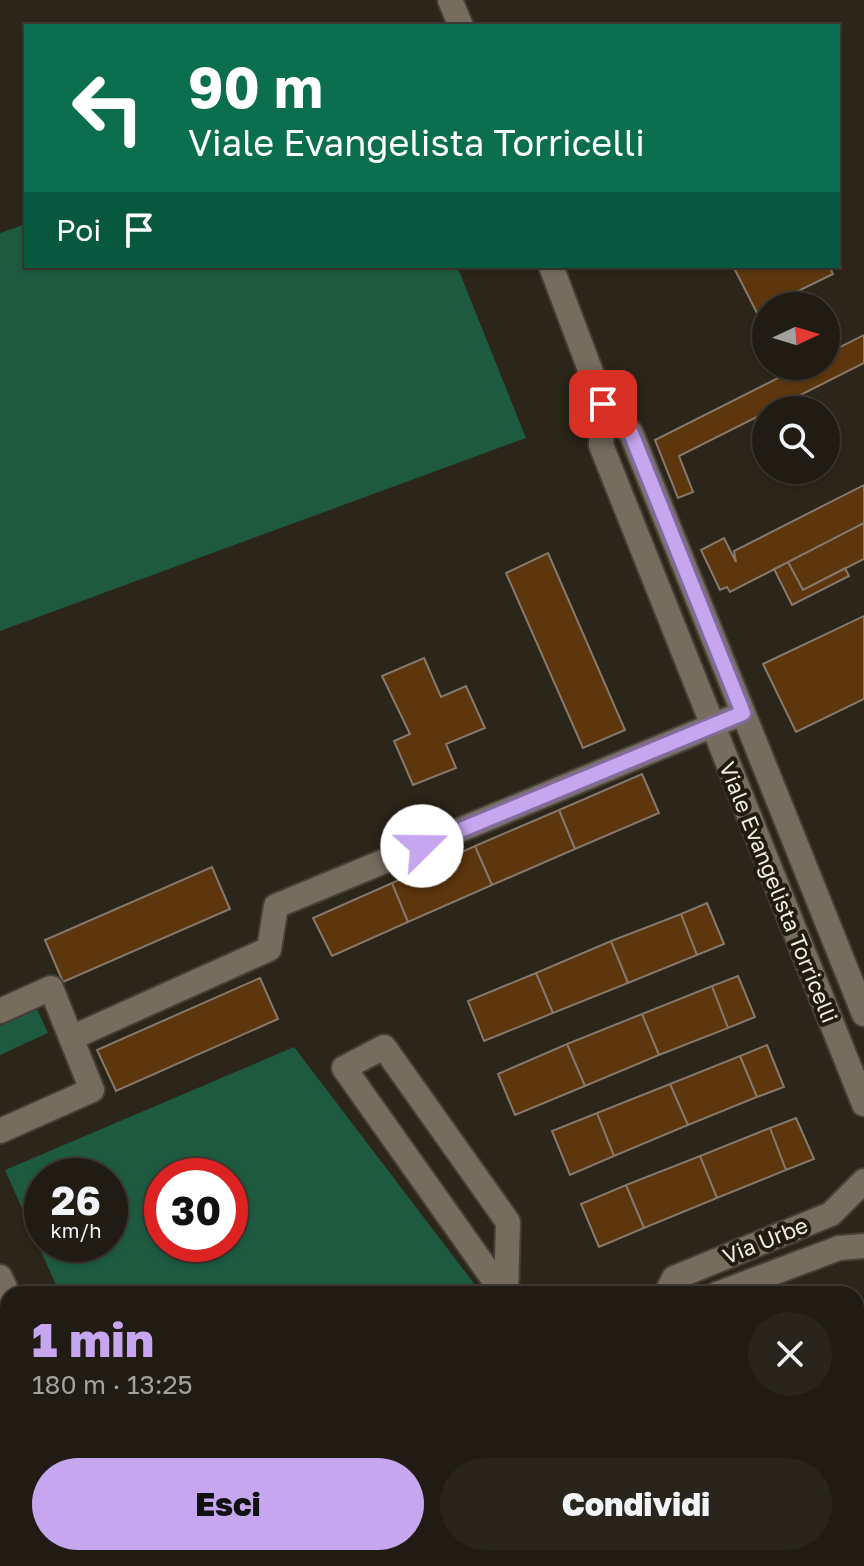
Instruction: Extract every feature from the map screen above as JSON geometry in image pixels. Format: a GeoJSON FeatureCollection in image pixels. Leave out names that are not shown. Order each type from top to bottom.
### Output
{"type":"FeatureCollection","features":[{"type":"Feature","properties":{"kind":"street"},"geometry":{"type":"LineString","coordinates":[[450,0],[460,24]]}},
{"type":"Feature","properties":{"kind":"street"},"geometry":{"type":"LineString","coordinates":[[552,268],[603,404]]}},
{"type":"Feature","properties":{"kind":"street","name":"Viale Evangelista Torricelli"},"geometry":{"type":"LineString","coordinates":[[603,404],[631,433],[864,1014]]}},
{"type":"Feature","properties":{"kind":"street","name":"Viale Evangelista Torricelli"},"geometry":{"type":"LineString","coordinates":[[603,404],[601,445],[864,1104]]}},
{"type":"Feature","properties":{"kind":"street"},"geometry":{"type":"LineString","coordinates":[[71,1038],[269,949],[276,906],[743,713]]}},
{"type":"Feature","properties":{"kind":"street"},"geometry":{"type":"LineString","coordinates":[[0,1011],[51,988],[92,1090],[0,1131]]}},
{"type":"Feature","properties":{"kind":"street"},"geometry":{"type":"LineString","coordinates":[[499,1286],[344,1068],[384,1047],[508,1222],[505,1286]]}},
{"type":"Feature","properties":{"kind":"street","name":"Via Urbe"},"geometry":{"type":"LineString","coordinates":[[670,1286],[674,1278],[831,1214],[864,1181]]}},
{"type":"Feature","properties":{"kind":"street","name":"Via Urbe"},"geometry":{"type":"LineString","coordinates":[[738,1286],[839,1248],[864,1246]]}},
{"type":"Feature","properties":{"kind":"green space"},"geometry":{"type":"Polygon","coordinates":[[[24,225],[24,268],[458,268],[526,438],[0,631],[0,233],[24,225]]]}},
{"type":"Feature","properties":{"kind":"green space"},"geometry":{"type":"Polygon","coordinates":[[[37,1009],[48,1033],[0,1055],[0,1026],[37,1009]]]}},
{"type":"Feature","properties":{"kind":"green space"},"geometry":{"type":"Polygon","coordinates":[[[294,1047],[476,1286],[56,1286],[46,1262],[128,1262],[128,1158],[33,1158],[294,1047]]]}},
{"type":"Feature","properties":{"kind":"green space"},"geometry":{"type":"Polygon","coordinates":[[[24,1162],[24,1213],[5,1170],[24,1162]]]}},
{"type":"Feature","properties":{"kind":"building"},"geometry":{"type":"Polygon","coordinates":[[[734,268],[830,268],[833,274],[796,292],[752,292],[752,303],[734,268]]]}},
{"type":"Feature","properties":{"kind":"building"},"geometry":{"type":"Polygon","coordinates":[[[864,335],[864,363],[840,375],[840,347],[864,335]]]}},
{"type":"Feature","properties":{"kind":"building"},"geometry":{"type":"Polygon","coordinates":[[[774,380],[830,380],[798,396],[752,396],[752,419],[679,456],[693,492],[678,498],[655,440],[774,380]]]}},
{"type":"Feature","properties":{"kind":"building"},"geometry":{"type":"Polygon","coordinates":[[[864,485],[864,523],[730,592],[727,587],[720,590],[701,550],[724,538],[736,562],[734,551],[864,485]]]}},
{"type":"Feature","properties":{"kind":"building"},"geometry":{"type":"Polygon","coordinates":[[[864,523],[864,559],[803,590],[788,562],[864,523]]]}},
{"type":"Feature","properties":{"kind":"building"},"geometry":{"type":"Polygon","coordinates":[[[548,553],[625,730],[583,748],[506,573],[548,553]]]}},
{"type":"Feature","properties":{"kind":"building"},"geometry":{"type":"Polygon","coordinates":[[[788,562],[803,590],[845,568],[849,576],[792,605],[774,569],[788,562]]]}},
{"type":"Feature","properties":{"kind":"building"},"geometry":{"type":"Polygon","coordinates":[[[864,616],[864,699],[796,732],[763,664],[864,616]]]}},
{"type":"Feature","properties":{"kind":"building"},"geometry":{"type":"Polygon","coordinates":[[[424,658],[441,697],[466,686],[485,728],[446,744],[456,768],[413,785],[394,741],[410,734],[382,676],[424,658]]]}},
{"type":"Feature","properties":{"kind":"building"},"geometry":{"type":"Polygon","coordinates":[[[642,774],[659,813],[575,849],[559,810],[642,774]]]}},
{"type":"Feature","properties":{"kind":"building"},"geometry":{"type":"Polygon","coordinates":[[[559,810],[575,849],[492,885],[475,846],[559,810]]]}},
{"type":"Feature","properties":{"kind":"building"},"geometry":{"type":"Polygon","coordinates":[[[475,846],[492,885],[408,922],[392,883],[475,846]]]}},
{"type":"Feature","properties":{"kind":"building"},"geometry":{"type":"Polygon","coordinates":[[[212,867],[230,909],[63,982],[45,940],[212,867]]]}},
{"type":"Feature","properties":{"kind":"building"},"geometry":{"type":"Polygon","coordinates":[[[392,883],[408,922],[332,956],[313,918],[392,883]]]}},
{"type":"Feature","properties":{"kind":"building"},"geometry":{"type":"Polygon","coordinates":[[[707,903],[724,944],[697,955],[681,914],[707,903]]]}},
{"type":"Feature","properties":{"kind":"building"},"geometry":{"type":"Polygon","coordinates":[[[681,914],[697,955],[628,983],[611,941],[681,914]]]}},
{"type":"Feature","properties":{"kind":"building"},"geometry":{"type":"Polygon","coordinates":[[[611,941],[628,983],[553,1013],[536,973],[611,941]]]}},
{"type":"Feature","properties":{"kind":"building"},"geometry":{"type":"Polygon","coordinates":[[[536,973],[553,1013],[484,1041],[468,1001],[536,973]]]}},
{"type":"Feature","properties":{"kind":"building"},"geometry":{"type":"Polygon","coordinates":[[[738,976],[755,1017],[728,1028],[712,986],[738,976]]]}},
{"type":"Feature","properties":{"kind":"building"},"geometry":{"type":"Polygon","coordinates":[[[260,978],[278,1019],[116,1091],[97,1050],[260,978]]]}},
{"type":"Feature","properties":{"kind":"building"},"geometry":{"type":"Polygon","coordinates":[[[712,986],[728,1028],[659,1055],[642,1014],[712,986]]]}},
{"type":"Feature","properties":{"kind":"building"},"geometry":{"type":"Polygon","coordinates":[[[642,1014],[659,1055],[585,1086],[567,1044],[642,1014]]]}},
{"type":"Feature","properties":{"kind":"building"},"geometry":{"type":"Polygon","coordinates":[[[567,1044],[585,1086],[515,1115],[498,1074],[567,1044]]]}},
{"type":"Feature","properties":{"kind":"building"},"geometry":{"type":"Polygon","coordinates":[[[767,1045],[784,1087],[757,1097],[740,1056],[767,1045]]]}},
{"type":"Feature","properties":{"kind":"building"},"geometry":{"type":"Polygon","coordinates":[[[740,1056],[757,1097],[688,1125],[670,1084],[740,1056]]]}},
{"type":"Feature","properties":{"kind":"building"},"geometry":{"type":"Polygon","coordinates":[[[670,1084],[688,1125],[614,1156],[597,1113],[670,1084]]]}},
{"type":"Feature","properties":{"kind":"building"},"geometry":{"type":"Polygon","coordinates":[[[597,1113],[614,1156],[570,1175],[552,1131],[597,1113]]]}},
{"type":"Feature","properties":{"kind":"building"},"geometry":{"type":"Polygon","coordinates":[[[796,1118],[814,1159],[786,1170],[770,1128],[796,1118]]]}},
{"type":"Feature","properties":{"kind":"building"},"geometry":{"type":"Polygon","coordinates":[[[770,1128],[786,1170],[717,1198],[700,1156],[770,1128]]]}},
{"type":"Feature","properties":{"kind":"building"},"geometry":{"type":"Polygon","coordinates":[[[700,1156],[717,1198],[644,1228],[626,1185],[700,1156]]]}},
{"type":"Feature","properties":{"kind":"building"},"geometry":{"type":"Polygon","coordinates":[[[626,1185],[644,1228],[599,1247],[581,1204],[626,1185]]]}},
{"type":"Feature","properties":{"kind":"route"},"geometry":{"type":"LineString","coordinates":[[422,846],[743,713],[631,433],[603,404]]}}]}
